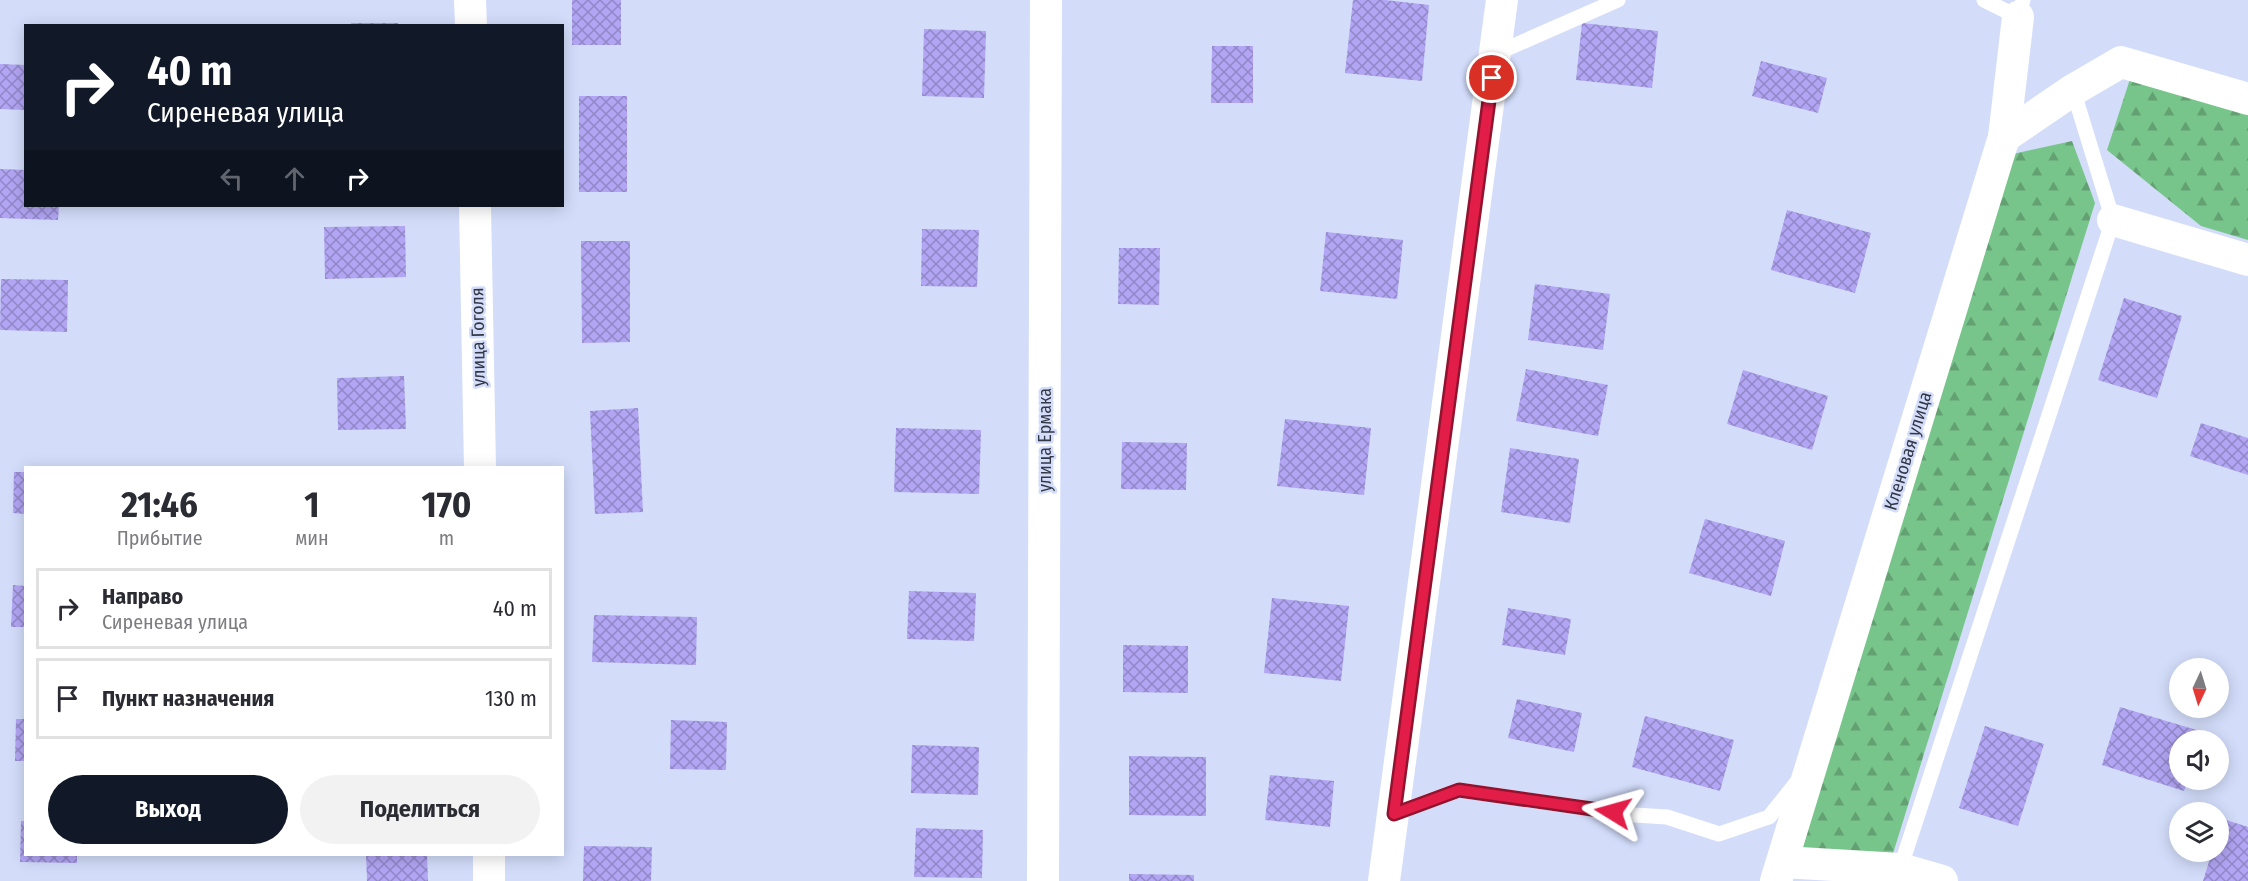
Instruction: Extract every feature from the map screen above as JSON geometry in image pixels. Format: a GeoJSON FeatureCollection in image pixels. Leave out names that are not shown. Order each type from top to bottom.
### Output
{"type":"FeatureCollection","features":[{"type":"Feature","properties":{"kind":"street"},"geometry":{"type":"LineString","coordinates":[[470,0],[471,24]]}},
{"type":"Feature","properties":{"kind":"street","name":"улица Ермака"},"geometry":{"type":"LineString","coordinates":[[1043,881],[1046,0]]}},
{"type":"Feature","properties":{"kind":"street"},"geometry":{"type":"LineString","coordinates":[[1384,881],[1502,0]]}},
{"type":"Feature","properties":{"kind":"street","name":"Кленовая улица"},"geometry":{"type":"LineString","coordinates":[[1780,871],[2004,137],[2021,8]]}},
{"type":"Feature","properties":{"kind":"street"},"geometry":{"type":"LineString","coordinates":[[2004,137],[2073,90],[2121,62],[2248,99]]}},
{"type":"Feature","properties":{"kind":"street","name":"улица Гоголя"},"geometry":{"type":"LineString","coordinates":[[475,207],[480,466]]}},
{"type":"Feature","properties":{"kind":"street"},"geometry":{"type":"LineString","coordinates":[[2113,220],[2248,260]]}},
{"type":"Feature","properties":{"kind":"street"},"geometry":{"type":"LineString","coordinates":[[489,856],[489,881]]}},
{"type":"Feature","properties":{"kind":"street"},"geometry":{"type":"LineString","coordinates":[[1780,871],[1899,875],[1942,881]]}},
{"type":"Feature","properties":{"kind":"lane"},"geometry":{"type":"LineString","coordinates":[[1495,54],[1618,0]]}},
{"type":"Feature","properties":{"kind":"lane"},"geometry":{"type":"LineString","coordinates":[[1984,0],[2021,8]]}},
{"type":"Feature","properties":{"kind":"lane"},"geometry":{"type":"LineString","coordinates":[[1899,875],[2113,220],[2073,90]]}},
{"type":"Feature","properties":{"kind":"lane"},"geometry":{"type":"LineString","coordinates":[[1394,814],[1459,790],[1635,815],[1667,817],[1719,834],[1770,817],[1813,763]]}},
{"type":"Feature","properties":{"kind":"green space"},"geometry":{"type":"Polygon","coordinates":[[[2130,79],[2248,114],[2248,240],[2201,226],[2107,150],[2130,79]]]}},
{"type":"Feature","properties":{"kind":"green space"},"geometry":{"type":"Polygon","coordinates":[[[2072,141],[2095,203],[1891,860],[1794,854],[2013,154],[2072,141]]]}},
{"type":"Feature","properties":{"kind":"building"},"geometry":{"type":"Polygon","coordinates":[[[572,0],[621,0],[621,45],[572,45],[572,0]]]}},
{"type":"Feature","properties":{"kind":"building"},"geometry":{"type":"Polygon","coordinates":[[[1353,0],[1385,0],[1429,5],[1422,81],[1345,73],[1353,0]]]}},
{"type":"Feature","properties":{"kind":"building"},"geometry":{"type":"Polygon","coordinates":[[[351,23],[398,23],[398,24],[351,23]]]}},
{"type":"Feature","properties":{"kind":"building"},"geometry":{"type":"Polygon","coordinates":[[[1582,23],[1658,31],[1652,88],[1576,80],[1582,23]]]}},
{"type":"Feature","properties":{"kind":"building"},"geometry":{"type":"Polygon","coordinates":[[[924,29],[986,31],[984,98],[922,96],[924,29]]]}},
{"type":"Feature","properties":{"kind":"building"},"geometry":{"type":"Polygon","coordinates":[[[1212,46],[1253,46],[1253,103],[1211,103],[1212,46]]]}},
{"type":"Feature","properties":{"kind":"building"},"geometry":{"type":"Polygon","coordinates":[[[1761,61],[1827,78],[1818,113],[1752,96],[1761,61]]]}},
{"type":"Feature","properties":{"kind":"building"},"geometry":{"type":"Polygon","coordinates":[[[0,64],[24,65],[24,110],[0,109],[0,64]]]}},
{"type":"Feature","properties":{"kind":"building"},"geometry":{"type":"Polygon","coordinates":[[[579,96],[627,96],[627,192],[579,192],[579,96]]]}},
{"type":"Feature","properties":{"kind":"building"},"geometry":{"type":"Polygon","coordinates":[[[0,169],[24,170],[24,207],[59,207],[58,220],[0,218],[0,169]]]}},
{"type":"Feature","properties":{"kind":"building"},"geometry":{"type":"Polygon","coordinates":[[[1787,210],[1871,233],[1855,293],[1771,270],[1787,210]]]}},
{"type":"Feature","properties":{"kind":"building"},"geometry":{"type":"Polygon","coordinates":[[[405,226],[406,277],[325,279],[324,227],[405,226]]]}},
{"type":"Feature","properties":{"kind":"building"},"geometry":{"type":"Polygon","coordinates":[[[922,229],[979,230],[977,287],[921,286],[922,229]]]}},
{"type":"Feature","properties":{"kind":"building"},"geometry":{"type":"Polygon","coordinates":[[[1326,232],[1403,240],[1397,299],[1320,291],[1326,232]]]}},
{"type":"Feature","properties":{"kind":"building"},"geometry":{"type":"Polygon","coordinates":[[[581,241],[630,241],[630,342],[582,343],[581,241]]]}},
{"type":"Feature","properties":{"kind":"building"},"geometry":{"type":"Polygon","coordinates":[[[1119,248],[1160,248],[1159,305],[1118,304],[1119,248]]]}},
{"type":"Feature","properties":{"kind":"building"},"geometry":{"type":"Polygon","coordinates":[[[1,279],[68,280],[67,332],[0,330],[1,279]]]}},
{"type":"Feature","properties":{"kind":"building"},"geometry":{"type":"Polygon","coordinates":[[[1535,284],[1610,294],[1603,350],[1528,340],[1535,284]]]}},
{"type":"Feature","properties":{"kind":"building"},"geometry":{"type":"Polygon","coordinates":[[[2124,298],[2182,316],[2157,398],[2098,380],[2124,298]]]}},
{"type":"Feature","properties":{"kind":"building"},"geometry":{"type":"Polygon","coordinates":[[[1526,369],[1608,385],[1598,436],[1516,421],[1526,369]]]}},
{"type":"Feature","properties":{"kind":"building"},"geometry":{"type":"Polygon","coordinates":[[[1743,370],[1828,396],[1812,450],[1727,424],[1743,370]]]}},
{"type":"Feature","properties":{"kind":"building"},"geometry":{"type":"Polygon","coordinates":[[[404,376],[406,429],[338,430],[337,378],[404,376]]]}},
{"type":"Feature","properties":{"kind":"building"},"geometry":{"type":"Polygon","coordinates":[[[638,408],[643,512],[595,514],[590,411],[638,408]]]}},
{"type":"Feature","properties":{"kind":"building"},"geometry":{"type":"Polygon","coordinates":[[[1285,419],[1371,428],[1364,495],[1277,486],[1285,419]]]}},
{"type":"Feature","properties":{"kind":"building"},"geometry":{"type":"Polygon","coordinates":[[[2201,423],[2248,438],[2248,475],[2190,456],[2201,423]]]}},
{"type":"Feature","properties":{"kind":"building"},"geometry":{"type":"Polygon","coordinates":[[[896,428],[981,430],[979,494],[894,492],[896,428]]]}},
{"type":"Feature","properties":{"kind":"building"},"geometry":{"type":"Polygon","coordinates":[[[1122,442],[1187,443],[1186,490],[1121,489],[1122,442]]]}},
{"type":"Feature","properties":{"kind":"building"},"geometry":{"type":"Polygon","coordinates":[[[1510,448],[1579,459],[1570,523],[1501,512],[1510,448]]]}},
{"type":"Feature","properties":{"kind":"building"},"geometry":{"type":"Polygon","coordinates":[[[14,472],[24,472],[24,514],[13,513],[14,472]]]}},
{"type":"Feature","properties":{"kind":"building"},"geometry":{"type":"Polygon","coordinates":[[[1705,519],[1785,541],[1771,596],[1689,573],[1705,519]]]}},
{"type":"Feature","properties":{"kind":"building"},"geometry":{"type":"Polygon","coordinates":[[[13,585],[24,586],[24,627],[11,627],[13,585]]]}},
{"type":"Feature","properties":{"kind":"building"},"geometry":{"type":"Polygon","coordinates":[[[909,591],[976,593],[974,641],[907,639],[909,591]]]}},
{"type":"Feature","properties":{"kind":"building"},"geometry":{"type":"Polygon","coordinates":[[[1272,598],[1349,606],[1341,681],[1264,673],[1272,598]]]}},
{"type":"Feature","properties":{"kind":"building"},"geometry":{"type":"Polygon","coordinates":[[[1508,608],[1571,619],[1565,655],[1502,645],[1508,608]]]}},
{"type":"Feature","properties":{"kind":"building"},"geometry":{"type":"Polygon","coordinates":[[[594,615],[697,617],[696,665],[592,662],[594,615]]]}},
{"type":"Feature","properties":{"kind":"building"},"geometry":{"type":"Polygon","coordinates":[[[1123,645],[1188,646],[1188,693],[1123,692],[1123,645]]]}},
{"type":"Feature","properties":{"kind":"building"},"geometry":{"type":"Polygon","coordinates":[[[1517,699],[1582,713],[1574,752],[1508,738],[1517,699]]]}},
{"type":"Feature","properties":{"kind":"building"},"geometry":{"type":"Polygon","coordinates":[[[2120,707],[2196,730],[2169,730],[2169,786],[2102,765],[2120,707]]]}},
{"type":"Feature","properties":{"kind":"building"},"geometry":{"type":"Polygon","coordinates":[[[1645,716],[1734,740],[1720,791],[1632,767],[1645,716]]]}},
{"type":"Feature","properties":{"kind":"building"},"geometry":{"type":"Polygon","coordinates":[[[16,719],[24,719],[24,761],[15,761],[16,719]]]}},
{"type":"Feature","properties":{"kind":"building"},"geometry":{"type":"Polygon","coordinates":[[[671,720],[727,722],[726,770],[670,769],[671,720]]]}},
{"type":"Feature","properties":{"kind":"building"},"geometry":{"type":"Polygon","coordinates":[[[1985,726],[2044,744],[2018,826],[1959,808],[1985,726]]]}},
{"type":"Feature","properties":{"kind":"building"},"geometry":{"type":"Polygon","coordinates":[[[912,745],[979,747],[978,795],[911,793],[912,745]]]}},
{"type":"Feature","properties":{"kind":"building"},"geometry":{"type":"Polygon","coordinates":[[[1129,756],[1206,757],[1206,816],[1129,815],[1129,756]]]}},
{"type":"Feature","properties":{"kind":"building"},"geometry":{"type":"Polygon","coordinates":[[[1270,775],[1334,781],[1330,827],[1265,820],[1270,775]]]}},
{"type":"Feature","properties":{"kind":"building"},"geometry":{"type":"Polygon","coordinates":[[[21,821],[24,821],[24,856],[77,856],[77,863],[20,862],[21,821]]]}},
{"type":"Feature","properties":{"kind":"building"},"geometry":{"type":"Polygon","coordinates":[[[2229,821],[2248,827],[2248,881],[2203,881],[2209,862],[2229,862],[2229,821]]]}},
{"type":"Feature","properties":{"kind":"building"},"geometry":{"type":"Polygon","coordinates":[[[916,828],[983,830],[982,878],[914,877],[916,828]]]}},
{"type":"Feature","properties":{"kind":"building"},"geometry":{"type":"Polygon","coordinates":[[[584,846],[652,847],[651,881],[583,881],[584,846]]]}},
{"type":"Feature","properties":{"kind":"building"},"geometry":{"type":"Polygon","coordinates":[[[366,856],[427,856],[428,881],[367,881],[366,856]]]}},
{"type":"Feature","properties":{"kind":"building"},"geometry":{"type":"Polygon","coordinates":[[[1129,874],[1194,875],[1194,881],[1129,881],[1129,874]]]}},
{"type":"Feature","properties":{"kind":"route"},"geometry":{"type":"LineString","coordinates":[[1492,78],[1394,814],[1459,790],[1613,812]]}}]}
